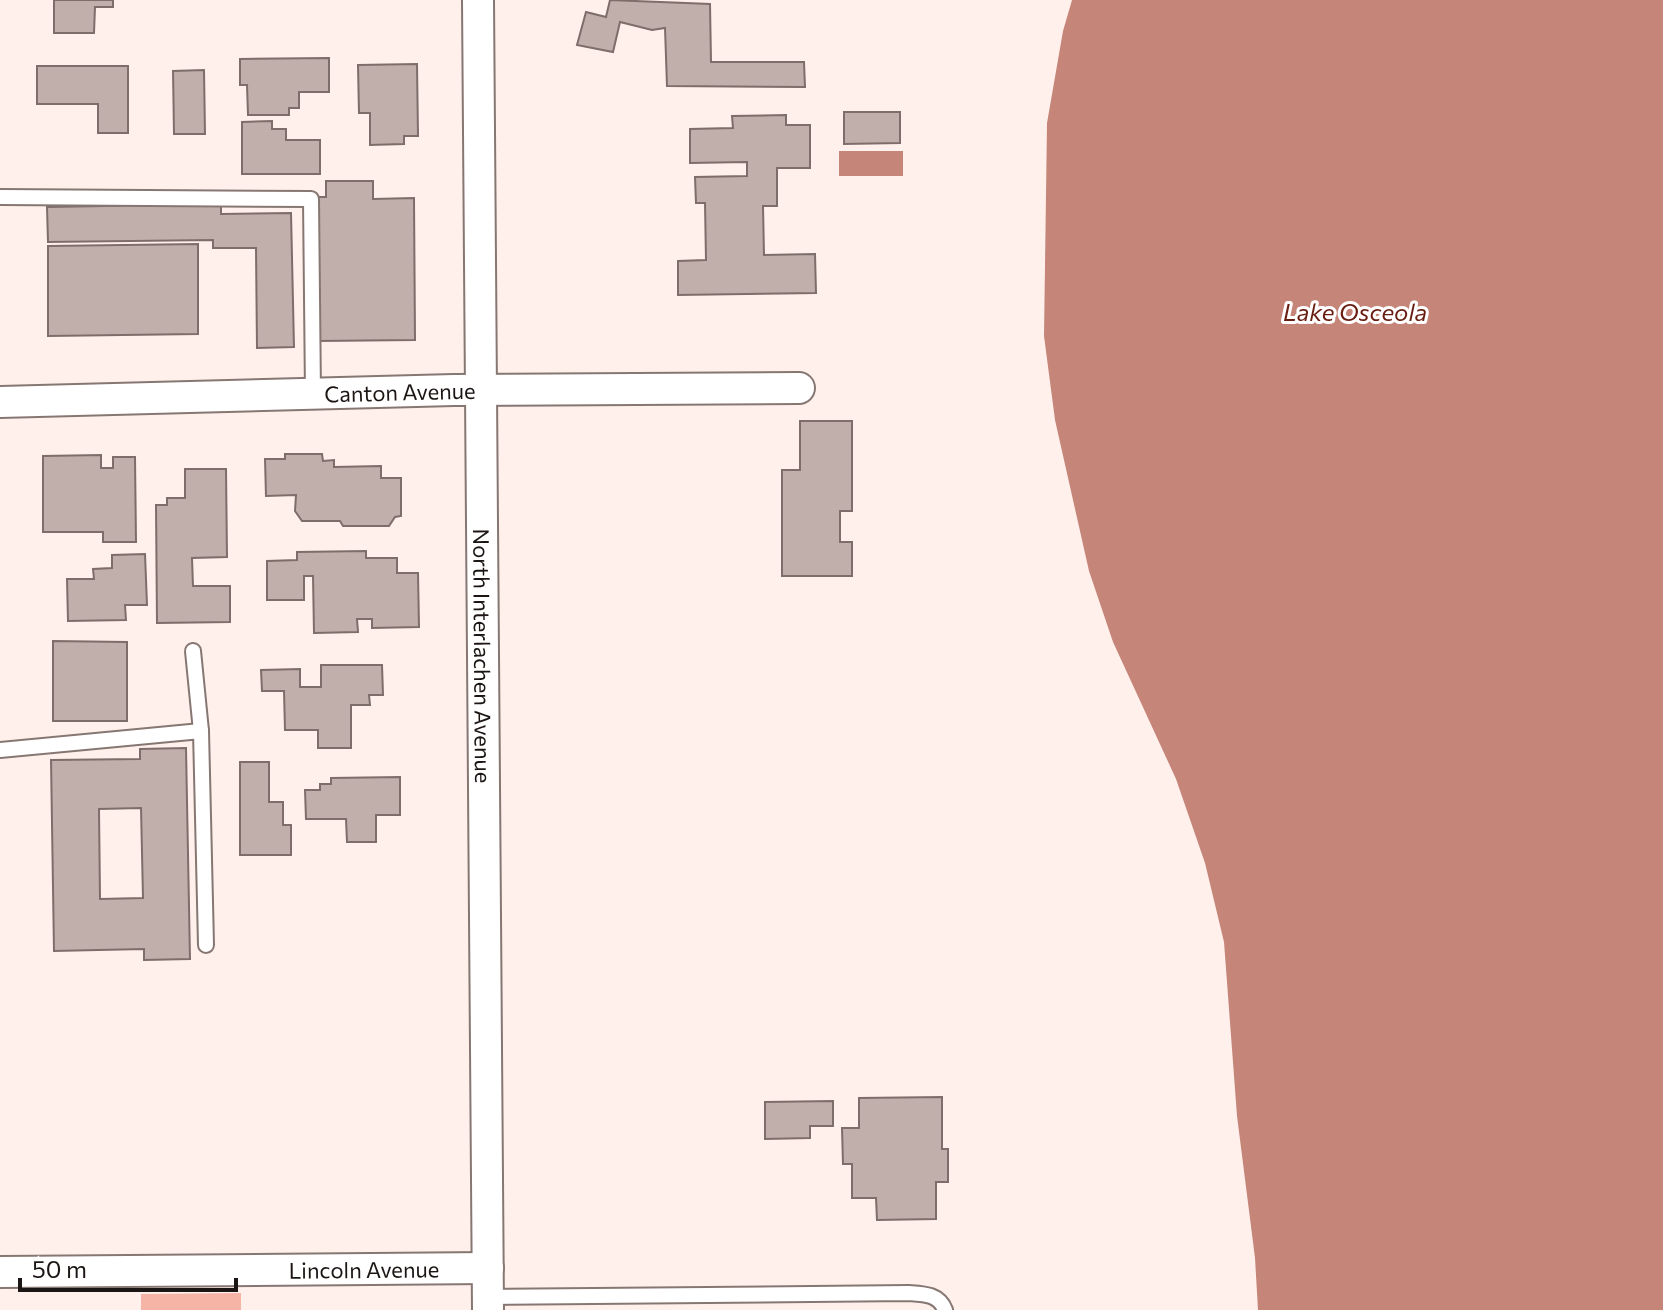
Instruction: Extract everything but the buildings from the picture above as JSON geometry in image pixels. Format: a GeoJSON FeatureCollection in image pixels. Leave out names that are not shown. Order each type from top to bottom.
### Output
{"type":"FeatureCollection","features":[{"type":"Feature","properties":{"kind":"street","name":"North Interlachen Avenue"},"geometry":{"type":"LineString","coordinates":[[478,0],[488,1292]]}},
{"type":"Feature","properties":{"kind":"street","name":"Canton Avenue"},"geometry":{"type":"LineString","coordinates":[[0,402],[482,389],[799,388]]}},
{"type":"Feature","properties":{"kind":"street","name":"Lincoln Avenue"},"geometry":{"type":"LineString","coordinates":[[0,1272],[488,1292]]}},
{"type":"Feature","properties":{"kind":"lane"},"geometry":{"type":"LineString","coordinates":[[0,197],[311,199],[313,394]]}},
{"type":"Feature","properties":{"kind":"lane"},"geometry":{"type":"LineString","coordinates":[[193,651],[201,731],[206,945]]}},
{"type":"Feature","properties":{"kind":"lane"},"geometry":{"type":"LineString","coordinates":[[0,750],[201,731]]}},
{"type":"Feature","properties":{"kind":"lane"},"geometry":{"type":"LineString","coordinates":[[488,1292],[909,1293],[931,1295],[944,1305],[945,1310]]}},
{"type":"Feature","properties":{"kind":"shaded area"},"geometry":{"type":"Polygon","coordinates":[[[241,1293],[241,1310],[141,1310],[141,1294],[241,1293]]]}},
{"type":"Feature","properties":{"kind":"water","name":"Lake Osceola"},"geometry":{"type":"Polygon","coordinates":[[[1072,0],[1663,0],[1663,1310],[1258,1310],[1255,1258],[1237,1116],[1224,942],[1205,863],[1176,779],[1113,642],[1089,571],[1055,420],[1044,336],[1047,123],[1063,31],[1072,0]]]}},
{"type":"Feature","properties":{"kind":"water"},"geometry":{"type":"Polygon","coordinates":[[[839,151],[903,151],[903,176],[839,176],[839,151]]]}}]}
